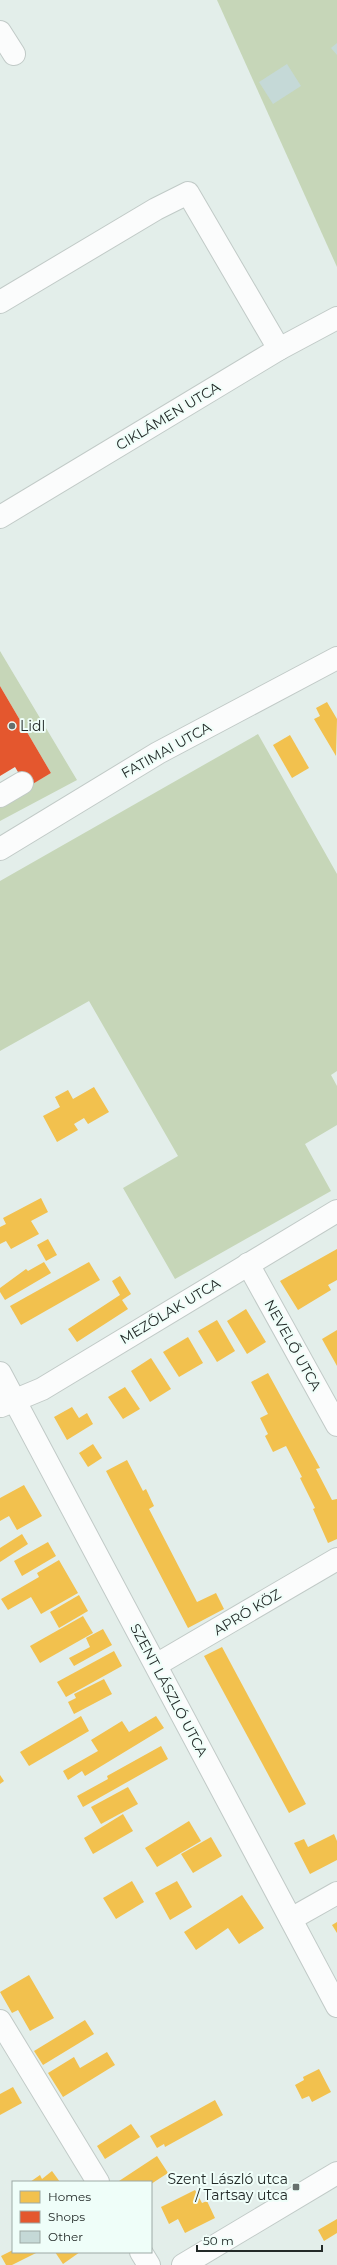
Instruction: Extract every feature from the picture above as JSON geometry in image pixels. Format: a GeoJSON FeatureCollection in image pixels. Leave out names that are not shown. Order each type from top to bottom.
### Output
{"type":"FeatureCollection","features":[{"type":"Feature","properties":{"kind":"street"},"geometry":{"type":"LineString","coordinates":[[0,32],[14,54]]}},
{"type":"Feature","properties":{"kind":"street"},"geometry":{"type":"LineString","coordinates":[[0,302],[156,209],[188,192],[279,349]]}},
{"type":"Feature","properties":{"kind":"street","name":"CIKLÁMEN UTCA"},"geometry":{"type":"LineString","coordinates":[[0,517],[279,349],[337,318]]}},
{"type":"Feature","properties":{"kind":"street","name":"FATIMAI UTCA"},"geometry":{"type":"LineString","coordinates":[[0,849],[158,753],[337,658]]}},
{"type":"Feature","properties":{"kind":"street"},"geometry":{"type":"LineString","coordinates":[[0,796],[22,783]]}},
{"type":"Feature","properties":{"kind":"street","name":"MEZŐLAK UTCA"},"geometry":{"type":"LineString","coordinates":[[7,1403],[42,1389],[337,1211]]}},
{"type":"Feature","properties":{"kind":"street","name":"NEVELŐ UTCA"},"geometry":{"type":"LineString","coordinates":[[248,1264],[337,1425]]}},
{"type":"Feature","properties":{"kind":"street","name":"SZENT LÁSZLÓ UTCA"},"geometry":{"type":"LineString","coordinates":[[0,1373],[7,1403],[156,1665],[337,2006]]}},
{"type":"Feature","properties":{"kind":"street","name":"APRÓ KÖZ"},"geometry":{"type":"LineString","coordinates":[[156,1665],[337,1559]]}},
{"type":"Feature","properties":{"kind":"street"},"geometry":{"type":"LineString","coordinates":[[291,1919],[337,1893]]}},
{"type":"Feature","properties":{"kind":"street"},"geometry":{"type":"LineString","coordinates":[[0,2021],[97,2181]]}},
{"type":"Feature","properties":{"kind":"street"},"geometry":{"type":"LineString","coordinates":[[183,2265],[337,2173]]}},
{"type":"Feature","properties":{"kind":"street"},"geometry":{"type":"LineString","coordinates":[[142,2253],[149,2265]]}},
{"type":"Feature","properties":{"kind":"green space"},"geometry":{"type":"Polygon","coordinates":[[[217,0],[337,0],[337,267],[217,0]]]}},
{"type":"Feature","properties":{"kind":"green space"},"geometry":{"type":"Polygon","coordinates":[[[0,651],[77,780],[0,821],[0,803],[51,773],[0,686],[0,651]]]}},
{"type":"Feature","properties":{"kind":"green space"},"geometry":{"type":"Polygon","coordinates":[[[258,734],[337,874],[337,1071],[331,1075],[337,1086],[337,1125],[305,1144],[331,1191],[175,1279],[123,1188],[178,1156],[89,1001],[0,1051],[0,881],[258,734]]]}},
{"type":"Feature","properties":{"kind":"building: Homes"},"geometry":{"type":"Polygon","coordinates":[[[327,702],[337,719],[336,756],[314,719],[320,716],[316,708],[327,702]]]}},
{"type":"Feature","properties":{"kind":"building: Homes"},"geometry":{"type":"Polygon","coordinates":[[[290,735],[309,768],[292,778],[273,745],[290,735]]]}},
{"type":"Feature","properties":{"kind":"building: Homes"},"geometry":{"type":"Polygon","coordinates":[[[94,1087],[109,1112],[88,1124],[84,1118],[74,1124],[78,1130],[57,1142],[43,1116],[60,1107],[55,1097],[68,1090],[73,1099],[94,1087]]]}},
{"type":"Feature","properties":{"kind":"building: Homes"},"geometry":{"type":"Polygon","coordinates":[[[41,1198],[48,1212],[31,1221],[39,1234],[11,1249],[6,1241],[0,1244],[0,1227],[6,1224],[3,1218],[41,1198]]]}},
{"type":"Feature","properties":{"kind":"building: Homes"},"geometry":{"type":"Polygon","coordinates":[[[48,1239],[57,1255],[46,1261],[37,1245],[48,1239]]]}},
{"type":"Feature","properties":{"kind":"building: Homes"},"geometry":{"type":"Polygon","coordinates":[[[337,1249],[337,1280],[328,1285],[331,1290],[298,1310],[280,1281],[337,1249]]]}},
{"type":"Feature","properties":{"kind":"building: Homes"},"geometry":{"type":"Polygon","coordinates":[[[44,1262],[51,1273],[5,1300],[0,1292],[0,1288],[26,1269],[28,1271],[44,1262]]]}},
{"type":"Feature","properties":{"kind":"building: Homes"},"geometry":{"type":"Polygon","coordinates":[[[89,1262],[100,1280],[21,1325],[10,1306],[89,1262]]]}},
{"type":"Feature","properties":{"kind":"building: Homes"},"geometry":{"type":"Polygon","coordinates":[[[120,1276],[131,1294],[122,1300],[128,1309],[77,1342],[68,1329],[120,1295],[112,1281],[120,1276]]]}},
{"type":"Feature","properties":{"kind":"building: Homes"},"geometry":{"type":"Polygon","coordinates":[[[246,1309],[266,1342],[247,1354],[227,1321],[246,1309]]]}},
{"type":"Feature","properties":{"kind":"building: Homes"},"geometry":{"type":"Polygon","coordinates":[[[217,1320],[235,1351],[217,1362],[198,1331],[217,1320]]]}},
{"type":"Feature","properties":{"kind":"building: Homes"},"geometry":{"type":"Polygon","coordinates":[[[337,1330],[337,1366],[322,1339],[337,1330]]]}},
{"type":"Feature","properties":{"kind":"building: Homes"},"geometry":{"type":"Polygon","coordinates":[[[188,1337],[203,1363],[179,1377],[163,1352],[188,1337]]]}},
{"type":"Feature","properties":{"kind":"building: Homes"},"geometry":{"type":"Polygon","coordinates":[[[151,1358],[171,1389],[150,1402],[131,1371],[151,1358]]]}},
{"type":"Feature","properties":{"kind":"building: Homes"},"geometry":{"type":"Polygon","coordinates":[[[268,1373],[320,1468],[316,1469],[332,1500],[337,1499],[337,1539],[328,1543],[313,1509],[315,1508],[300,1478],[302,1477],[286,1446],[273,1452],[265,1436],[268,1434],[260,1418],[268,1414],[251,1382],[268,1373]]]}},
{"type":"Feature","properties":{"kind":"building: Homes"},"geometry":{"type":"Polygon","coordinates":[[[125,1387],[140,1409],[123,1419],[108,1397],[125,1387]]]}},
{"type":"Feature","properties":{"kind":"building: Homes"},"geometry":{"type":"Polygon","coordinates":[[[72,1407],[79,1418],[87,1413],[93,1424],[67,1440],[54,1417],[72,1407]]]}},
{"type":"Feature","properties":{"kind":"building: Homes"},"geometry":{"type":"Polygon","coordinates":[[[93,1444],[102,1458],[88,1467],[79,1453],[93,1444]]]}},
{"type":"Feature","properties":{"kind":"building: Homes"},"geometry":{"type":"Polygon","coordinates":[[[127,1460],[143,1491],[146,1489],[154,1506],[149,1509],[197,1602],[216,1593],[224,1609],[188,1628],[106,1471],[127,1460]]]}},
{"type":"Feature","properties":{"kind":"building: Homes"},"geometry":{"type":"Polygon","coordinates":[[[24,1485],[42,1516],[17,1530],[9,1516],[0,1521],[0,1498],[24,1485]]]}},
{"type":"Feature","properties":{"kind":"building: Homes"},"geometry":{"type":"Polygon","coordinates":[[[22,1534],[28,1544],[0,1562],[0,1548],[22,1534]]]}},
{"type":"Feature","properties":{"kind":"building: Homes"},"geometry":{"type":"Polygon","coordinates":[[[48,1542],[56,1556],[22,1576],[14,1561],[48,1542]]]}},
{"type":"Feature","properties":{"kind":"building: Homes"},"geometry":{"type":"Polygon","coordinates":[[[59,1560],[78,1593],[41,1614],[31,1597],[8,1610],[1,1599],[39,1577],[37,1573],[59,1560]]]}},
{"type":"Feature","properties":{"kind":"building: Homes"},"geometry":{"type":"Polygon","coordinates":[[[79,1595],[88,1611],[59,1628],[50,1612],[79,1595]]]}},
{"type":"Feature","properties":{"kind":"building: Homes"},"geometry":{"type":"Polygon","coordinates":[[[83,1616],[93,1633],[40,1663],[30,1646],[83,1616]]]}},
{"type":"Feature","properties":{"kind":"building: Homes"},"geometry":{"type":"Polygon","coordinates":[[[103,1629],[112,1645],[74,1666],[69,1658],[90,1647],[86,1638],[103,1629]]]}},
{"type":"Feature","properties":{"kind":"building: Homes"},"geometry":{"type":"Polygon","coordinates":[[[222,1647],[306,1804],[289,1813],[204,1656],[222,1647]]]}},
{"type":"Feature","properties":{"kind":"building: Homes"},"geometry":{"type":"Polygon","coordinates":[[[114,1651],[122,1666],[66,1697],[57,1682],[114,1651]]]}},
{"type":"Feature","properties":{"kind":"building: Homes"},"geometry":{"type":"Polygon","coordinates":[[[104,1679],[112,1694],[74,1714],[68,1702],[76,1698],[74,1694],[104,1679]]]}},
{"type":"Feature","properties":{"kind":"building: Homes"},"geometry":{"type":"Polygon","coordinates":[[[81,1716],[89,1731],[29,1766],[20,1752],[81,1716]]]}},
{"type":"Feature","properties":{"kind":"building: Homes"},"geometry":{"type":"Polygon","coordinates":[[[156,1716],[164,1728],[85,1776],[82,1771],[68,1780],[63,1771],[98,1751],[91,1740],[122,1721],[129,1732],[156,1716]]]}},
{"type":"Feature","properties":{"kind":"building: Homes"},"geometry":{"type":"Polygon","coordinates":[[[161,1746],[168,1759],[83,1807],[77,1796],[108,1779],[107,1776],[161,1746]]]}},
{"type":"Feature","properties":{"kind":"building: Homes"},"geometry":{"type":"Polygon","coordinates":[[[0,1775],[4,1781],[0,1784],[0,1775]]]}},
{"type":"Feature","properties":{"kind":"building: Homes"},"geometry":{"type":"Polygon","coordinates":[[[128,1787],[138,1804],[101,1824],[91,1807],[128,1787]]]}},
{"type":"Feature","properties":{"kind":"building: Homes"},"geometry":{"type":"Polygon","coordinates":[[[123,1814],[133,1831],[93,1854],[84,1838],[123,1814]]]}},
{"type":"Feature","properties":{"kind":"building: Homes"},"geometry":{"type":"Polygon","coordinates":[[[189,1821],[201,1841],[157,1867],[145,1848],[189,1821]]]}},
{"type":"Feature","properties":{"kind":"building: Homes"},"geometry":{"type":"Polygon","coordinates":[[[334,1834],[337,1841],[337,1860],[310,1874],[294,1843],[304,1839],[308,1847],[334,1834]]]}},
{"type":"Feature","properties":{"kind":"building: Homes"},"geometry":{"type":"Polygon","coordinates":[[[211,1837],[222,1856],[193,1873],[181,1854],[211,1837]]]}},
{"type":"Feature","properties":{"kind":"building: Homes"},"geometry":{"type":"Polygon","coordinates":[[[132,1881],[144,1902],[116,1919],[103,1898],[132,1881]]]}},
{"type":"Feature","properties":{"kind":"building: Homes"},"geometry":{"type":"Polygon","coordinates":[[[177,1881],[192,1907],[170,1920],[155,1893],[177,1881]]]}},
{"type":"Feature","properties":{"kind":"building: Homes"},"geometry":{"type":"Polygon","coordinates":[[[242,1895],[264,1928],[239,1944],[228,1928],[196,1950],[184,1932],[242,1895]]]}},
{"type":"Feature","properties":{"kind":"building: Homes"},"geometry":{"type":"Polygon","coordinates":[[[337,1922],[337,1933],[332,1925],[337,1922]]]}},
{"type":"Feature","properties":{"kind":"building: Homes"},"geometry":{"type":"Polygon","coordinates":[[[29,1975],[54,2018],[30,2031],[18,2010],[12,2013],[0,1992],[29,1975]]]}},
{"type":"Feature","properties":{"kind":"building: Homes"},"geometry":{"type":"Polygon","coordinates":[[[85,2020],[94,2034],[43,2065],[34,2051],[85,2020]]]}},
{"type":"Feature","properties":{"kind":"building: Homes"},"geometry":{"type":"Polygon","coordinates":[[[107,2052],[115,2065],[63,2097],[48,2073],[74,2057],[80,2068],[107,2052]]]}},
{"type":"Feature","properties":{"kind":"building: Homes"},"geometry":{"type":"Polygon","coordinates":[[[319,2069],[331,2092],[312,2102],[309,2096],[302,2099],[295,2085],[304,2080],[303,2077],[319,2069]]]}},
{"type":"Feature","properties":{"kind":"building: Homes"},"geometry":{"type":"Polygon","coordinates":[[[13,2087],[22,2103],[0,2115],[0,2094],[13,2087]]]}},
{"type":"Feature","properties":{"kind":"building: Homes"},"geometry":{"type":"Polygon","coordinates":[[[215,2100],[223,2115],[165,2147],[164,2144],[157,2148],[150,2136],[215,2100]]]}},
{"type":"Feature","properties":{"kind":"building: Homes"},"geometry":{"type":"Polygon","coordinates":[[[131,2124],[140,2137],[105,2159],[97,2146],[131,2124]]]}},
{"type":"Feature","properties":{"kind":"building: Homes"},"geometry":{"type":"Polygon","coordinates":[[[157,2156],[168,2173],[152,2183],[152,2181],[119,2181],[157,2156]]]}},
{"type":"Feature","properties":{"kind":"building: Homes"},"geometry":{"type":"Polygon","coordinates":[[[52,2171],[59,2181],[31,2181],[40,2175],[42,2179],[52,2171]]]}},
{"type":"Feature","properties":{"kind":"building: Homes"},"geometry":{"type":"Polygon","coordinates":[[[195,2190],[202,2203],[207,2201],[215,2218],[185,2233],[178,2219],[169,2224],[161,2207],[195,2190]]]}},
{"type":"Feature","properties":{"kind":"building: Homes"},"geometry":{"type":"Polygon","coordinates":[[[337,2219],[337,2233],[324,2241],[318,2230],[337,2219]]]}},
{"type":"Feature","properties":{"kind":"building: Homes"},"geometry":{"type":"Polygon","coordinates":[[[12,2250],[12,2253],[36,2253],[12,2265],[6,2265],[1,2256],[12,2250]]]}},
{"type":"Feature","properties":{"kind":"building: Homes"},"geometry":{"type":"Polygon","coordinates":[[[56,2253],[79,2253],[63,2264],[56,2253]]]}},
{"type":"Feature","properties":{"kind":"building: Shops","name":"Lidl"},"geometry":{"type":"Polygon","coordinates":[[[0,686],[51,773],[31,785],[21,777],[15,767],[0,776],[0,686]]]}},
{"type":"Feature","properties":{"kind":"building: Other"},"geometry":{"type":"Polygon","coordinates":[[[337,43],[337,55],[331,48],[337,43]]]}},
{"type":"Feature","properties":{"kind":"building: Other"},"geometry":{"type":"Polygon","coordinates":[[[287,64],[301,86],[273,104],[259,82],[287,64]]]}},
{"type":"Feature","properties":{"kind":"place","name":"Lidl"},"geometry":{"type":"Point","coordinates":[12,726]}},
{"type":"Feature","properties":{"kind":"place","name":"Szent László utca / Tartsay utca"},"geometry":{"type":"Point","coordinates":[296,2187]}}]}
